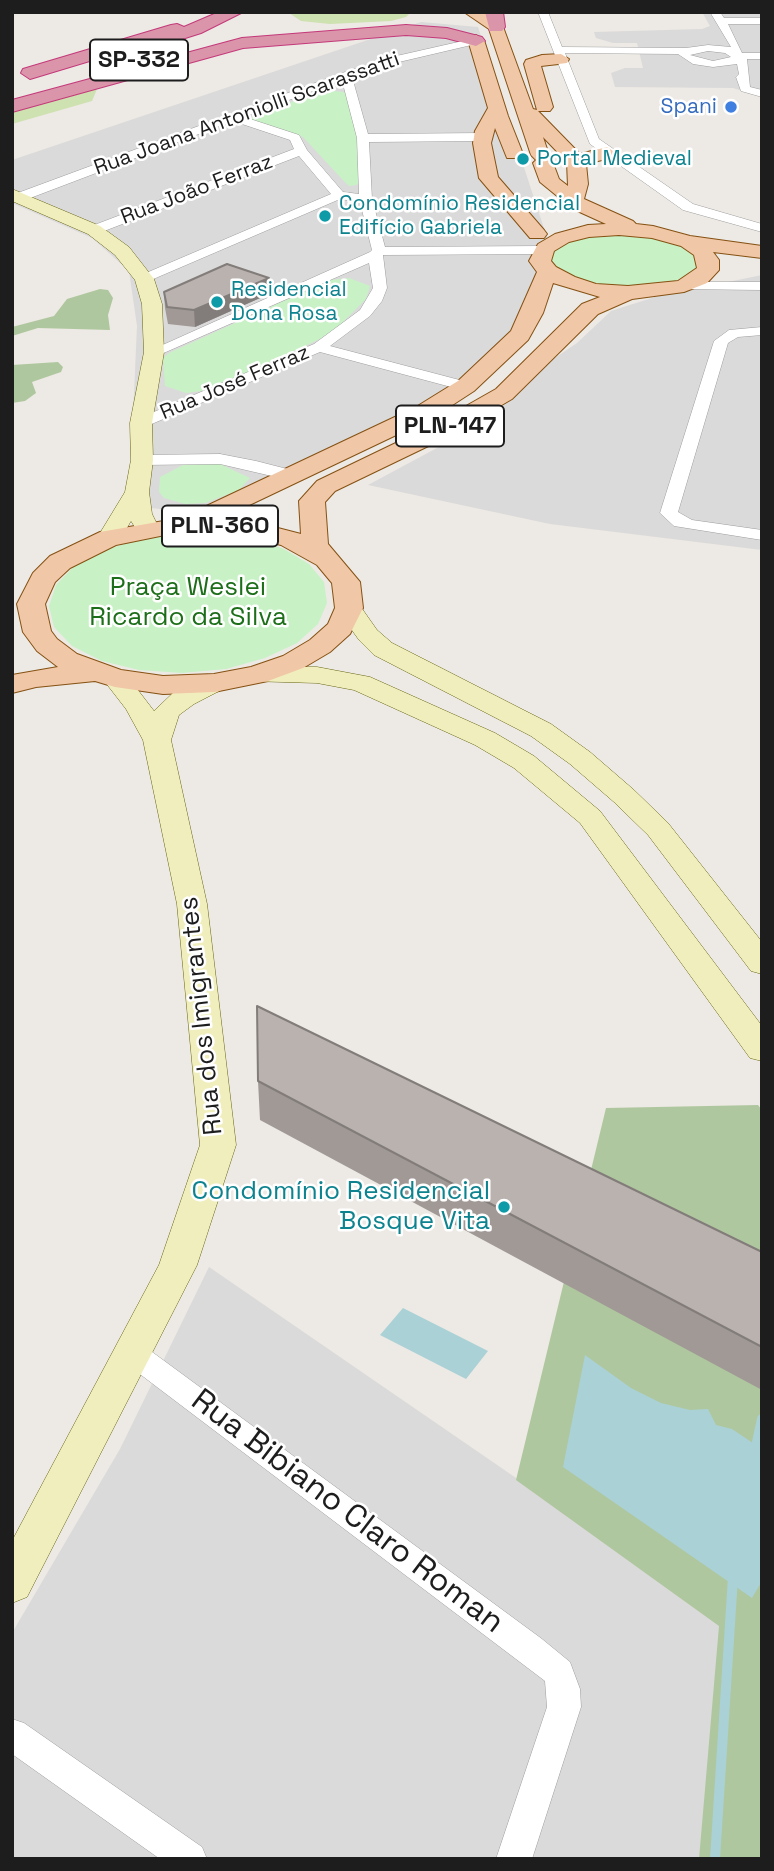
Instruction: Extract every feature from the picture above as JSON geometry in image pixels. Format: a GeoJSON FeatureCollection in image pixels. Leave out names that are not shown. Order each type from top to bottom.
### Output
{"type":"FeatureCollection","features":[{"type":"Feature","properties":{"kind":"highway"},"geometry":{"type":"LineString","coordinates":[[12,78],[167,33],[218,12]]}},
{"type":"Feature","properties":{"kind":"highway"},"geometry":{"type":"LineString","coordinates":[[292,22],[322,26],[380,25],[410,19],[420,12]]}},
{"type":"Feature","properties":{"kind":"highway"},"geometry":{"type":"LineString","coordinates":[[134,72],[248,17]]}},
{"type":"Feature","properties":{"kind":"highway","name":"SP-332"},"geometry":{"type":"LineString","coordinates":[[12,84],[195,29],[248,17]]}},
{"type":"Feature","properties":{"kind":"highway","name":"SP-332"},"geometry":{"type":"LineString","coordinates":[[12,98],[146,58],[248,17]]}},
{"type":"Feature","properties":{"kind":"highway"},"geometry":{"type":"LineString","coordinates":[[12,106],[242,43],[415,30],[447,33],[476,41]]}},
{"type":"Feature","properties":{"kind":"main road"},"geometry":{"type":"LineString","coordinates":[[466,15],[495,20],[550,181],[574,200],[612,220],[688,242],[761,252]]}},
{"type":"Feature","properties":{"kind":"main road"},"geometry":{"type":"LineString","coordinates":[[466,15],[520,170],[543,251]]}},
{"type":"Feature","properties":{"kind":"main road"},"geometry":{"type":"LineString","coordinates":[[548,134],[543,97],[532,64],[560,55]]}},
{"type":"Feature","properties":{"kind":"main road"},"geometry":{"type":"LineString","coordinates":[[497,107],[482,143],[489,178],[567,282],[595,290],[628,293],[659,291],[716,272],[762,266]]}},
{"type":"Feature","properties":{"kind":"main road"},"geometry":{"type":"LineString","coordinates":[[526,108],[576,161],[578,184],[574,200]]}},
{"type":"Feature","properties":{"kind":"main road"},"geometry":{"type":"LineString","coordinates":[[576,161],[607,153]]}},
{"type":"Feature","properties":{"kind":"main road"},"geometry":{"type":"LineString","coordinates":[[543,251],[562,238],[588,231],[622,229],[653,232]]}},
{"type":"Feature","properties":{"kind":"main road"},"geometry":{"type":"LineString","coordinates":[[688,242],[702,251],[708,260],[708,270],[692,282]]}},
{"type":"Feature","properties":{"kind":"main road","name":"PLN-147"},"geometry":{"type":"LineString","coordinates":[[189,524],[425,412],[466,386],[520,334],[532,313],[539,288],[543,251]]}},
{"type":"Feature","properties":{"kind":"main road","name":"PLN-147"},"geometry":{"type":"LineString","coordinates":[[327,559],[315,545],[312,500],[326,486],[438,432],[504,394],[590,309],[628,293]]}},
{"type":"Feature","properties":{"kind":"main road","name":"PLN-360"},"geometry":{"type":"LineString","coordinates":[[189,524],[243,527],[290,539],[327,559],[346,582],[349,608],[340,628],[320,646],[293,662],[258,675],[214,683],[163,685],[105,675],[67,660],[47,645],[22,608],[43,579],[61,562],[109,538],[148,530],[189,524]]}},
{"type":"Feature","properties":{"kind":"main road"},"geometry":{"type":"LineString","coordinates":[[12,684],[48,676],[105,675]]}},
{"type":"Feature","properties":{"kind":"street"},"geometry":{"type":"LineString","coordinates":[[543,12],[594,141],[607,153],[688,207],[762,228]]}},
{"type":"Feature","properties":{"kind":"street"},"geometry":{"type":"LineString","coordinates":[[717,17],[762,21]]}},
{"type":"Feature","properties":{"kind":"street"},"geometry":{"type":"LineString","coordinates":[[717,17],[738,51],[737,56]]}},
{"type":"Feature","properties":{"kind":"street"},"geometry":{"type":"LineString","coordinates":[[692,56],[727,35]]}},
{"type":"Feature","properties":{"kind":"street","name":"Rua Joana Antoniolli Scarassatti"},"geometry":{"type":"LineString","coordinates":[[16,195],[346,75],[396,59],[476,41]]}},
{"type":"Feature","properties":{"kind":"street"},"geometry":{"type":"LineString","coordinates":[[560,55],[692,56],[720,64],[737,56],[762,57]]}},
{"type":"Feature","properties":{"kind":"street"},"geometry":{"type":"LineString","coordinates":[[692,56],[742,77]]}},
{"type":"Feature","properties":{"kind":"street"},"geometry":{"type":"LineString","coordinates":[[737,56],[741,59],[746,75],[742,77]]}},
{"type":"Feature","properties":{"kind":"street","name":"Rua José Ferraz"},"geometry":{"type":"LineString","coordinates":[[141,423],[319,347],[365,313],[375,301],[380,288],[377,253],[366,199],[363,138],[346,75]]}},
{"type":"Feature","properties":{"kind":"street"},"geometry":{"type":"LineString","coordinates":[[742,77],[745,89],[756,93]]}},
{"type":"Feature","properties":{"kind":"street"},"geometry":{"type":"LineString","coordinates":[[233,118],[295,138],[301,151],[339,195]]}},
{"type":"Feature","properties":{"kind":"street"},"geometry":{"type":"LineString","coordinates":[[363,138],[484,137]]}},
{"type":"Feature","properties":{"kind":"street","name":"Rua João Ferraz"},"geometry":{"type":"LineString","coordinates":[[94,230],[301,151]]}},
{"type":"Feature","properties":{"kind":"street"},"geometry":{"type":"LineString","coordinates":[[16,195],[94,230],[122,251],[144,279],[152,304],[153,352],[141,423],[142,460],[137,492],[140,514],[148,530]]}},
{"type":"Feature","properties":{"kind":"street"},"geometry":{"type":"LineString","coordinates":[[144,279],[339,195],[366,199]]}},
{"type":"Feature","properties":{"kind":"street"},"geometry":{"type":"LineString","coordinates":[[153,352],[377,253],[543,251]]}},
{"type":"Feature","properties":{"kind":"street"},"geometry":{"type":"LineString","coordinates":[[692,282],[762,286]]}},
{"type":"Feature","properties":{"kind":"street"},"geometry":{"type":"LineString","coordinates":[[762,331],[741,331],[720,341],[670,507],[673,517],[689,525],[762,535]]}},
{"type":"Feature","properties":{"kind":"street"},"geometry":{"type":"LineString","coordinates":[[319,347],[466,386]]}},
{"type":"Feature","properties":{"kind":"street"},"geometry":{"type":"LineString","coordinates":[[142,460],[220,459],[289,475]]}},
{"type":"Feature","properties":{"kind":"street"},"geometry":{"type":"LineString","coordinates":[[109,538],[137,492]]}},
{"type":"Feature","properties":{"kind":"street","name":"PLN-360"},"geometry":{"type":"LineString","coordinates":[[349,608],[368,635],[383,649],[541,730],[580,758],[658,829],[762,964]]}},
{"type":"Feature","properties":{"kind":"street","name":"Rua dos Imigrantes"},"geometry":{"type":"LineString","coordinates":[[12,1584],[178,1265],[218,1145],[192,904],[157,740],[138,706],[105,675]]}},
{"type":"Feature","properties":{"kind":"street","name":"PLN-360"},"geometry":{"type":"LineString","coordinates":[[258,675],[317,675],[361,683],[485,739],[524,762],[590,817],[762,1050]]}},
{"type":"Feature","properties":{"kind":"street"},"geometry":{"type":"LineString","coordinates":[[157,740],[167,712],[184,698],[214,683]]}},
{"type":"Feature","properties":{"kind":"street","name":"Rua Bibiano Claro Roman"},"geometry":{"type":"LineString","coordinates":[[134,1354],[558,1672],[564,1689],[564,1707],[514,1859]]}},
{"type":"Feature","properties":{"kind":"street"},"geometry":{"type":"LineString","coordinates":[[12,1734],[190,1859]]}},
{"type":"Feature","properties":{"kind":"shaded area"},"geometry":{"type":"Polygon","coordinates":[[[702,12],[762,12],[762,97],[733,88],[615,87],[611,73],[625,68],[643,68],[637,43],[613,43],[596,38],[594,32],[702,29],[710,26],[702,12]]]}},
{"type":"Feature","properties":{"kind":"shaded area"},"geometry":{"type":"Polygon","coordinates":[[[421,22],[478,27],[554,259],[553,284],[541,318],[508,359],[229,518],[129,505],[137,326],[129,271],[92,238],[12,203],[12,160],[421,22]]]}},
{"type":"Feature","properties":{"kind":"shaded area"},"geometry":{"type":"Polygon","coordinates":[[[762,275],[762,550],[550,524],[368,485],[463,434],[509,389],[577,343],[611,311],[655,297],[762,275]]]}},
{"type":"Feature","properties":{"kind":"shaded area"},"geometry":{"type":"Polygon","coordinates":[[[209,1267],[762,1647],[701,1859],[12,1859],[12,1633],[120,1449],[209,1267]]]}},
{"type":"Feature","properties":{"kind":"green space"},"geometry":{"type":"Polygon","coordinates":[[[411,12],[406,17],[391,21],[330,24],[301,21],[289,13],[411,12]]]}},
{"type":"Feature","properties":{"kind":"green space"},"geometry":{"type":"Polygon","coordinates":[[[97,89],[92,101],[12,124],[12,112],[97,89]]]}},
{"type":"Feature","properties":{"kind":"green space"},"geometry":{"type":"Polygon","coordinates":[[[323,90],[344,92],[347,95],[358,141],[361,182],[356,185],[349,186],[303,137],[247,119],[323,90]]]}},
{"type":"Feature","properties":{"kind":"green space"},"geometry":{"type":"Polygon","coordinates":[[[628,232],[681,244],[695,254],[697,266],[676,281],[634,287],[604,285],[578,279],[559,270],[551,259],[553,251],[574,238],[628,232]]]}},
{"type":"Feature","properties":{"kind":"green space"},"geometry":{"type":"Polygon","coordinates":[[[349,278],[370,286],[366,299],[336,329],[320,339],[209,390],[186,393],[165,386],[163,358],[169,353],[330,280],[349,278]]]}},
{"type":"Feature","properties":{"kind":"green space"},"geometry":{"type":"Polygon","coordinates":[[[100,289],[108,290],[113,298],[108,315],[110,330],[38,328],[12,336],[12,327],[54,316],[67,299],[100,289]]]}},
{"type":"Feature","properties":{"kind":"green space"},"geometry":{"type":"Polygon","coordinates":[[[58,362],[63,367],[61,372],[32,382],[36,393],[25,401],[12,403],[12,365],[58,362]]]}},
{"type":"Feature","properties":{"kind":"green space"},"geometry":{"type":"Polygon","coordinates":[[[187,463],[220,464],[250,478],[239,490],[205,503],[185,504],[164,498],[159,492],[160,477],[187,463]]]}},
{"type":"Feature","properties":{"kind":"green space","name":"Praça Weslei Ricardo da Silva"},"geometry":{"type":"Polygon","coordinates":[[[214,533],[252,538],[284,549],[309,564],[324,582],[327,603],[318,624],[297,643],[265,658],[226,669],[182,673],[139,670],[102,661],[72,646],[54,627],[49,606],[56,585],[74,566],[102,551],[137,540],[175,534],[214,533]]]}},
{"type":"Feature","properties":{"kind":"green space"},"geometry":{"type":"Polygon","coordinates":[[[758,1105],[762,1110],[762,1859],[699,1859],[719,1626],[516,1480],[606,1108],[758,1105]]]}},
{"type":"Feature","properties":{"kind":"water"},"geometry":{"type":"Polygon","coordinates":[[[403,1308],[488,1351],[466,1379],[380,1335],[403,1308]]]}},
{"type":"Feature","properties":{"kind":"water"},"geometry":{"type":"Polygon","coordinates":[[[585,1355],[631,1388],[661,1403],[690,1410],[708,1409],[716,1425],[732,1429],[762,1449],[762,1581],[752,1598],[563,1467],[585,1355]]]}},
{"type":"Feature","properties":{"kind":"building"},"geometry":{"type":"Polygon","coordinates":[[[227,264],[269,278],[194,310],[167,307],[164,292],[227,264]]]}},
{"type":"Feature","properties":{"kind":"building"},"geometry":{"type":"Polygon","coordinates":[[[257,1006],[762,1252],[762,1347],[258,1081],[257,1006]]]}},
{"type":"Feature","properties":{"kind":"waterway"},"geometry":{"type":"LineString","coordinates":[[755,1451],[762,1419]]}},
{"type":"Feature","properties":{"kind":"waterway"},"geometry":{"type":"LineString","coordinates":[[715,1859],[733,1577]]}},
{"type":"Feature","properties":{"kind":"place","name":"Spani"},"geometry":{"type":"Point","coordinates":[731,107]}},
{"type":"Feature","properties":{"kind":"place","name":"Portal Medieval"},"geometry":{"type":"Point","coordinates":[523,159]}},
{"type":"Feature","properties":{"kind":"place","name":"Condomínio Residencial Edifício Gabriela"},"geometry":{"type":"Point","coordinates":[325,216]}},
{"type":"Feature","properties":{"kind":"place","name":"Residencial Dona Rosa"},"geometry":{"type":"Point","coordinates":[217,302]}},
{"type":"Feature","properties":{"kind":"place","name":"Condomínio Residencial Bosque Vita"},"geometry":{"type":"Point","coordinates":[504,1207]}}]}
